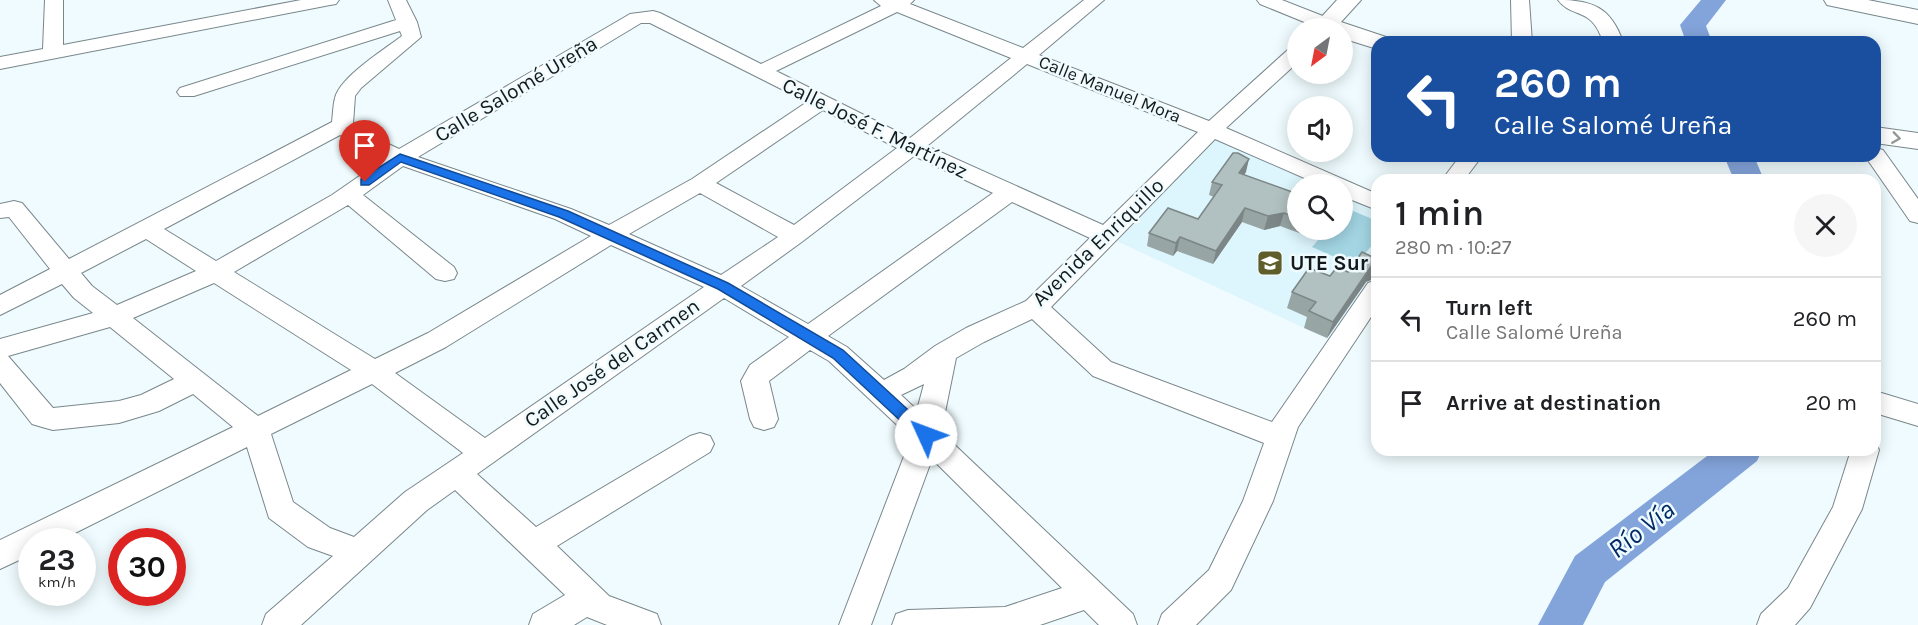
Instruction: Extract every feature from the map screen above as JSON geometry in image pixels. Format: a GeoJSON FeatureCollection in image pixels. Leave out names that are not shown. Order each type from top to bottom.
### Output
{"type":"FeatureCollection","features":[{"type":"Feature","properties":{"kind":"main road"},"geometry":{"type":"LineString","coordinates":[[1338,18],[1350,0]]}},
{"type":"Feature","properties":{"kind":"main road"},"geometry":{"type":"LineString","coordinates":[[1835,0],[1918,17]]}},
{"type":"Feature","properties":{"kind":"main road"},"geometry":{"type":"LineString","coordinates":[[1353,34],[1371,40]]}},
{"type":"Feature","properties":{"kind":"main road"},"geometry":{"type":"LineString","coordinates":[[1881,136],[1918,141]]}},
{"type":"Feature","properties":{"kind":"street"},"geometry":{"type":"LineString","coordinates":[[53,53],[54,0]]}},
{"type":"Feature","properties":{"kind":"street"},"geometry":{"type":"LineString","coordinates":[[0,63],[330,0]]}},
{"type":"Feature","properties":{"kind":"street","name":"Calle José del Carmen"},"geometry":{"type":"LineString","coordinates":[[278,625],[416,501],[795,236],[912,147],[1095,0]]}},
{"type":"Feature","properties":{"kind":"street"},"geometry":{"type":"LineString","coordinates":[[1520,0],[1522,36]]}},
{"type":"Feature","properties":{"kind":"street"},"geometry":{"type":"LineString","coordinates":[[1567,0],[1592,11],[1609,26],[1611,36]]}},
{"type":"Feature","properties":{"kind":"street"},"geometry":{"type":"LineString","coordinates":[[1270,1],[1309,18]]}},
{"type":"Feature","properties":{"kind":"street"},"geometry":{"type":"LineString","coordinates":[[759,72],[849,30],[895,2]]}},
{"type":"Feature","properties":{"kind":"street","name":"Calle Manuel Mora"},"geometry":{"type":"LineString","coordinates":[[895,2],[1212,130],[1313,174]]}},
{"type":"Feature","properties":{"kind":"street"},"geometry":{"type":"LineString","coordinates":[[187,92],[403,11],[412,37],[354,84],[345,96],[342,125]]}},
{"type":"Feature","properties":{"kind":"street","name":"Calle José F. Martínez"},"geometry":{"type":"LineString","coordinates":[[645,16],[653,17],[912,147],[1106,236]]}},
{"type":"Feature","properties":{"kind":"street","name":"Calle Salomé Ureña"},"geometry":{"type":"LineString","coordinates":[[0,349],[113,317],[216,272],[348,194],[400,158],[637,18],[645,16]]}},
{"type":"Feature","properties":{"kind":"street","name":"Avenida Enriquillo"},"geometry":{"type":"LineString","coordinates":[[879,392],[913,379],[944,353],[975,335],[1035,307],[1212,130],[1287,61]]}},
{"type":"Feature","properties":{"kind":"street"},"geometry":{"type":"LineString","coordinates":[[0,555],[437,340],[610,235],[700,184],[821,102]]}},
{"type":"Feature","properties":{"kind":"street"},"geometry":{"type":"LineString","coordinates":[[342,125],[350,133],[400,158],[563,214],[723,286],[838,354],[926,435],[1121,625]]}},
{"type":"Feature","properties":{"kind":"street"},"geometry":{"type":"LineString","coordinates":[[0,306],[342,125]]}},
{"type":"Feature","properties":{"kind":"street"},"geometry":{"type":"LineString","coordinates":[[1880,162],[1918,216]]}},
{"type":"Feature","properties":{"kind":"street"},"geometry":{"type":"LineString","coordinates":[[700,184],[795,236]]}},
{"type":"Feature","properties":{"kind":"street"},"geometry":{"type":"LineString","coordinates":[[764,419],[755,381],[760,372],[811,338],[1010,192]]}},
{"type":"Feature","properties":{"kind":"street"},"geometry":{"type":"LineString","coordinates":[[1353,192],[1371,200]]}},
{"type":"Feature","properties":{"kind":"street"},"geometry":{"type":"LineString","coordinates":[[348,194],[445,273]]}},
{"type":"Feature","properties":{"kind":"street"},"geometry":{"type":"LineString","coordinates":[[0,211],[14,208],[82,292],[256,430],[280,509],[319,538],[359,552]]}},
{"type":"Feature","properties":{"kind":"street"},"geometry":{"type":"LineString","coordinates":[[147,229],[373,371],[484,453]]}},
{"type":"Feature","properties":{"kind":"street"},"geometry":{"type":"LineString","coordinates":[[1174,625],[1221,580],[1258,501],[1285,424],[1371,298]]}},
{"type":"Feature","properties":{"kind":"street"},"geometry":{"type":"LineString","coordinates":[[1035,307],[1102,369],[1280,437]]}},
{"type":"Feature","properties":{"kind":"street"},"geometry":{"type":"LineString","coordinates":[[855,625],[926,435],[944,353]]}},
{"type":"Feature","properties":{"kind":"street"},"geometry":{"type":"LineString","coordinates":[[0,364],[42,416],[53,419],[119,412],[149,403],[194,382]]}},
{"type":"Feature","properties":{"kind":"street"},"geometry":{"type":"LineString","coordinates":[[1881,408],[1918,416]]}},
{"type":"Feature","properties":{"kind":"street"},"geometry":{"type":"LineString","coordinates":[[534,544],[700,444]]}},
{"type":"Feature","properties":{"kind":"street"},"geometry":{"type":"LineString","coordinates":[[1773,625],[1799,598],[1847,509],[1863,456]]}},
{"type":"Feature","properties":{"kind":"street"},"geometry":{"type":"LineString","coordinates":[[456,473],[598,606],[645,625]]}},
{"type":"Feature","properties":{"kind":"street"},"geometry":{"type":"LineString","coordinates":[[908,625],[1005,622],[1089,594]]}},
{"type":"Feature","properties":{"kind":"street"},"geometry":{"type":"LineString","coordinates":[[545,625],[589,598]]}},
{"type":"Feature","properties":{"kind":"shaded area","name":"UTE Sur"},"geometry":{"type":"Polygon","coordinates":[[[1212,130],[1313,174],[1287,174],[1287,240],[1353,240],[1353,192],[1371,200],[1371,298],[1339,344],[1106,236],[1212,130]]]}},
{"type":"Feature","properties":{"kind":"shaded area"},"geometry":{"type":"Polygon","coordinates":[[[1353,211],[1371,218],[1371,246],[1355,266],[1312,247],[1318,240],[1353,240],[1353,211]]]}},
{"type":"Feature","properties":{"kind":"building"},"geometry":{"type":"Polygon","coordinates":[[[1233,153],[1238,153],[1249,159],[1239,173],[1287,190],[1287,214],[1268,216],[1245,208],[1216,251],[1180,237],[1176,243],[1149,233],[1168,208],[1198,219],[1222,185],[1212,182],[1233,153]]]}},
{"type":"Feature","properties":{"kind":"building"},"geometry":{"type":"Polygon","coordinates":[[[1362,252],[1371,256],[1371,266],[1333,322],[1309,311],[1316,302],[1292,292],[1309,268],[1330,276],[1337,267],[1348,272],[1362,252]]]}},
{"type":"Feature","properties":{"kind":"waterway","name":"Río Vía"},"geometry":{"type":"LineString","coordinates":[[1697,36],[1693,25],[1714,0]]}},
{"type":"Feature","properties":{"kind":"waterway","name":"Río Vía"},"geometry":{"type":"LineString","coordinates":[[1742,162],[1746,174]]}},
{"type":"Feature","properties":{"kind":"waterway","name":"Río Vía"},"geometry":{"type":"LineString","coordinates":[[1560,625],[1590,569],[1735,456]]}},
{"type":"Feature","properties":{"kind":"place","name":"UTE Sur"},"geometry":{"type":"Point","coordinates":[1270,263]}},
{"type":"Feature","properties":{"kind":"route"},"geometry":{"type":"LineString","coordinates":[[365,182],[400,158],[563,214],[704,277],[838,354],[926,435]]}}]}
